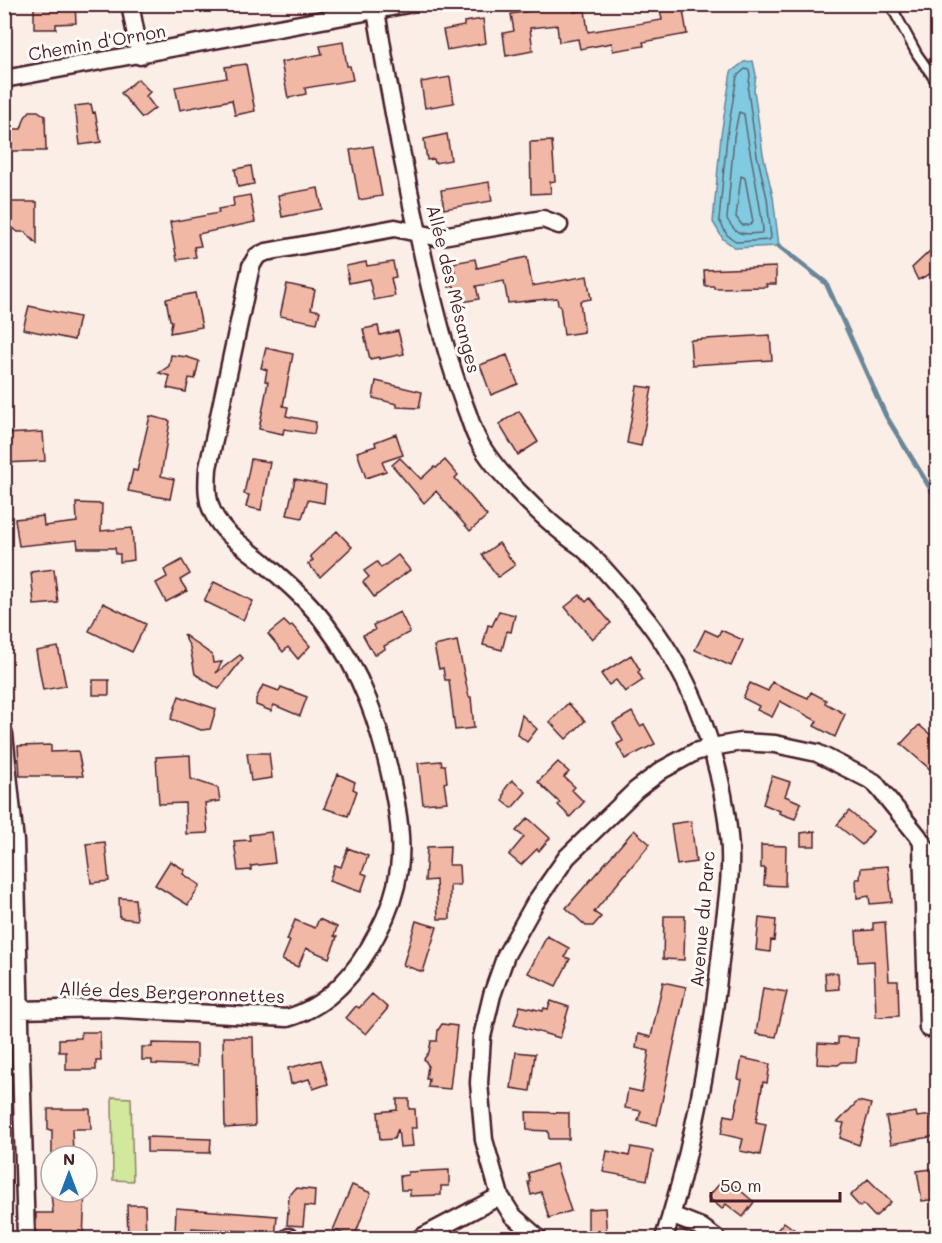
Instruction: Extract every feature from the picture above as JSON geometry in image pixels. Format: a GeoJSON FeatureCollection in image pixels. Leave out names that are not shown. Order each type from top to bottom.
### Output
{"type":"FeatureCollection","features":[{"type":"Feature","properties":{"kind":"street"},"geometry":{"type":"LineString","coordinates":[[130,4],[140,56]]}},
{"type":"Feature","properties":{"kind":"street","name":"Chemin d'Ornon"},"geometry":{"type":"LineString","coordinates":[[4,79],[140,56],[408,4]]}},
{"type":"Feature","properties":{"kind":"street","name":"Allée des Mésanges"},"geometry":{"type":"LineString","coordinates":[[376,11],[417,233],[455,381],[478,441],[501,473],[569,538]]}},
{"type":"Feature","properties":{"kind":"street","name":"Allée des Bergeronnettes"},"geometry":{"type":"LineString","coordinates":[[19,1010],[103,1008],[286,1018],[317,1004],[338,988],[365,955],[389,910],[399,870],[400,834],[385,752],[368,696],[348,657],[319,616],[297,591],[231,536],[216,518],[210,503],[207,481],[250,266],[257,256],[266,252],[395,228],[436,237],[543,219],[560,225]]}},
{"type":"Feature","properties":{"kind":"street","name":"Avenue du Parc"},"geometry":{"type":"LineString","coordinates":[[569,538],[583,547],[624,591],[660,637],[687,687],[705,725],[712,747],[729,839],[727,894],[718,986],[703,1080],[681,1180],[664,1239]]}},
{"type":"Feature","properties":{"kind":"street"},"geometry":{"type":"LineString","coordinates":[[4,734],[15,842],[26,1239]]}},
{"type":"Feature","properties":{"kind":"street"},"geometry":{"type":"LineString","coordinates":[[538,1239],[512,1215],[500,1196],[484,1140],[479,1083],[482,1037],[492,995],[506,955],[535,903],[567,857],[636,790],[662,770],[696,752],[712,747],[741,742],[775,744],[817,753],[874,782],[918,836],[938,868]]}},
{"type":"Feature","properties":{"kind":"street"},"geometry":{"type":"LineString","coordinates":[[922,844],[928,1029]]}},
{"type":"Feature","properties":{"kind":"street"},"geometry":{"type":"LineString","coordinates":[[420,1239],[500,1196]]}},
{"type":"Feature","properties":{"kind":"street"},"geometry":{"type":"LineString","coordinates":[[671,1215],[701,1227],[716,1239]]}},
{"type":"Feature","properties":{"kind":"lane"},"geometry":{"type":"LineString","coordinates":[[890,4],[938,84]]}},
{"type":"Feature","properties":{"kind":"green space"},"geometry":{"type":"Polygon","coordinates":[[[112,1097],[131,1098],[133,1181],[113,1180],[112,1097]]]}},
{"type":"Feature","properties":{"kind":"water"},"geometry":{"type":"Polygon","coordinates":[[[753,61],[756,75],[754,90],[763,154],[773,197],[779,246],[736,248],[723,239],[713,222],[721,135],[731,72],[744,62],[753,61]]]}},
{"type":"Feature","properties":{"kind":"building"},"geometry":{"type":"Polygon","coordinates":[[[34,4],[75,4],[76,23],[56,24],[56,29],[34,29],[34,4]]]}},
{"type":"Feature","properties":{"kind":"building"},"geometry":{"type":"Polygon","coordinates":[[[573,4],[574,12],[585,10],[588,32],[662,20],[659,4],[682,4],[687,34],[643,42],[644,46],[613,51],[612,43],[580,49],[578,39],[559,42],[557,25],[530,28],[533,51],[506,56],[503,33],[514,31],[511,14],[573,4]]]}},
{"type":"Feature","properties":{"kind":"building"},"geometry":{"type":"Polygon","coordinates":[[[483,19],[486,43],[447,50],[443,30],[464,26],[464,22],[483,19]]]}},
{"type":"Feature","properties":{"kind":"building"},"geometry":{"type":"Polygon","coordinates":[[[343,42],[347,66],[350,66],[353,80],[305,88],[306,94],[288,98],[281,62],[322,54],[320,46],[343,42]]]}},
{"type":"Feature","properties":{"kind":"building"},"geometry":{"type":"Polygon","coordinates":[[[246,64],[255,111],[235,115],[232,100],[180,110],[175,87],[227,78],[225,67],[246,64]]]}},
{"type":"Feature","properties":{"kind":"building"},"geometry":{"type":"Polygon","coordinates":[[[450,77],[454,103],[425,108],[421,82],[450,77]]]}},
{"type":"Feature","properties":{"kind":"building"},"geometry":{"type":"Polygon","coordinates":[[[138,79],[150,92],[146,96],[155,108],[142,118],[121,93],[138,79]]]}},
{"type":"Feature","properties":{"kind":"building"},"geometry":{"type":"Polygon","coordinates":[[[91,104],[93,113],[95,112],[101,142],[80,145],[75,106],[91,104]]]}},
{"type":"Feature","properties":{"kind":"building"},"geometry":{"type":"Polygon","coordinates":[[[30,111],[38,111],[45,116],[46,151],[5,151],[5,129],[21,129],[30,111]]]}},
{"type":"Feature","properties":{"kind":"building"},"geometry":{"type":"Polygon","coordinates":[[[447,134],[451,160],[435,163],[434,159],[427,160],[424,139],[447,134]]]}},
{"type":"Feature","properties":{"kind":"building"},"geometry":{"type":"Polygon","coordinates":[[[552,141],[555,181],[550,182],[551,193],[531,194],[530,142],[552,141]]]}},
{"type":"Feature","properties":{"kind":"building"},"geometry":{"type":"Polygon","coordinates":[[[373,146],[382,196],[359,200],[350,150],[373,146]]]}},
{"type":"Feature","properties":{"kind":"building"},"geometry":{"type":"Polygon","coordinates":[[[251,166],[254,184],[238,187],[235,169],[251,166]]]}},
{"type":"Feature","properties":{"kind":"building"},"geometry":{"type":"Polygon","coordinates":[[[489,182],[492,201],[444,209],[441,190],[489,182]]]}},
{"type":"Feature","properties":{"kind":"building"},"geometry":{"type":"Polygon","coordinates":[[[318,188],[322,209],[282,217],[278,195],[318,188]]]}},
{"type":"Feature","properties":{"kind":"building"},"geometry":{"type":"Polygon","coordinates":[[[250,195],[255,222],[198,234],[201,246],[194,247],[196,257],[177,260],[170,222],[219,213],[218,209],[234,206],[233,198],[250,195]]]}},
{"type":"Feature","properties":{"kind":"building"},"geometry":{"type":"Polygon","coordinates":[[[4,202],[37,202],[37,244],[25,232],[4,229],[4,202]]]}},
{"type":"Feature","properties":{"kind":"building"},"geometry":{"type":"Polygon","coordinates":[[[932,249],[938,259],[938,270],[918,280],[912,268],[932,249]]]}},
{"type":"Feature","properties":{"kind":"building"},"geometry":{"type":"Polygon","coordinates":[[[527,257],[532,286],[587,276],[591,299],[580,301],[584,332],[564,335],[557,298],[508,303],[504,281],[476,286],[479,299],[457,303],[454,286],[449,287],[447,272],[455,271],[453,263],[475,259],[477,268],[527,257]]]}},
{"type":"Feature","properties":{"kind":"building"},"geometry":{"type":"Polygon","coordinates":[[[366,262],[367,266],[393,262],[396,277],[391,278],[395,296],[374,300],[369,279],[349,283],[346,266],[366,262]]]}},
{"type":"Feature","properties":{"kind":"building"},"geometry":{"type":"Polygon","coordinates":[[[776,267],[776,284],[766,284],[767,287],[714,288],[714,286],[705,286],[704,270],[776,267]]]}},
{"type":"Feature","properties":{"kind":"building"},"geometry":{"type":"Polygon","coordinates":[[[287,284],[315,290],[311,309],[320,311],[317,323],[280,316],[287,284]]]}},
{"type":"Feature","properties":{"kind":"building"},"geometry":{"type":"Polygon","coordinates":[[[195,293],[202,327],[170,333],[172,321],[166,299],[195,293]]]}},
{"type":"Feature","properties":{"kind":"building"},"geometry":{"type":"Polygon","coordinates":[[[29,306],[79,317],[74,340],[23,329],[29,306]]]}},
{"type":"Feature","properties":{"kind":"building"},"geometry":{"type":"Polygon","coordinates":[[[378,326],[380,335],[398,331],[404,354],[370,359],[363,329],[378,326]]]}},
{"type":"Feature","properties":{"kind":"building"},"geometry":{"type":"Polygon","coordinates":[[[770,335],[772,360],[692,365],[690,340],[770,335]]]}},
{"type":"Feature","properties":{"kind":"building"},"geometry":{"type":"Polygon","coordinates":[[[266,348],[293,354],[283,406],[288,407],[286,416],[316,422],[314,434],[284,429],[283,434],[259,429],[268,382],[265,381],[267,370],[261,368],[266,348]]]}},
{"type":"Feature","properties":{"kind":"building"},"geometry":{"type":"Polygon","coordinates":[[[171,355],[199,361],[195,379],[189,378],[186,392],[167,388],[170,376],[159,373],[169,366],[171,355]]]}},
{"type":"Feature","properties":{"kind":"building"},"geometry":{"type":"Polygon","coordinates":[[[507,355],[518,384],[491,395],[480,365],[507,355]]]}},
{"type":"Feature","properties":{"kind":"building"},"geometry":{"type":"Polygon","coordinates":[[[376,381],[422,392],[419,408],[397,407],[397,404],[373,398],[376,381]]]}},
{"type":"Feature","properties":{"kind":"building"},"geometry":{"type":"Polygon","coordinates":[[[637,386],[652,388],[641,446],[627,443],[637,386]]]}},
{"type":"Feature","properties":{"kind":"building"},"geometry":{"type":"Polygon","coordinates":[[[519,411],[538,442],[518,455],[499,424],[519,411]]]}},
{"type":"Feature","properties":{"kind":"building"},"geometry":{"type":"Polygon","coordinates":[[[150,416],[170,421],[161,476],[174,479],[170,499],[128,491],[133,470],[137,471],[150,416]]]}},
{"type":"Feature","properties":{"kind":"building"},"geometry":{"type":"Polygon","coordinates":[[[43,432],[45,461],[5,463],[4,434],[43,432]]]}},
{"type":"Feature","properties":{"kind":"building"},"geometry":{"type":"Polygon","coordinates":[[[396,434],[403,455],[382,462],[386,471],[366,478],[357,452],[376,446],[375,442],[396,434]]]}},
{"type":"Feature","properties":{"kind":"building"},"geometry":{"type":"Polygon","coordinates":[[[400,458],[421,479],[445,460],[458,475],[455,478],[487,516],[470,531],[436,491],[424,503],[392,465],[400,458]]]}},
{"type":"Feature","properties":{"kind":"building"},"geometry":{"type":"Polygon","coordinates":[[[251,459],[270,462],[261,510],[246,507],[249,495],[244,494],[251,459]]]}},
{"type":"Feature","properties":{"kind":"building"},"geometry":{"type":"Polygon","coordinates":[[[295,479],[326,485],[324,503],[308,500],[302,518],[287,515],[295,479]]]}},
{"type":"Feature","properties":{"kind":"building"},"geometry":{"type":"Polygon","coordinates":[[[76,503],[102,504],[101,531],[132,528],[134,560],[120,562],[120,554],[116,554],[115,548],[78,548],[77,540],[19,546],[15,519],[43,516],[44,526],[77,522],[76,503]]]}},
{"type":"Feature","properties":{"kind":"building"},"geometry":{"type":"Polygon","coordinates":[[[337,531],[352,547],[320,577],[308,564],[313,560],[310,556],[337,531]]]}},
{"type":"Feature","properties":{"kind":"building"},"geometry":{"type":"Polygon","coordinates":[[[499,543],[515,565],[498,577],[482,555],[499,543]]]}},
{"type":"Feature","properties":{"kind":"building"},"geometry":{"type":"Polygon","coordinates":[[[398,555],[410,570],[374,597],[363,582],[369,577],[364,571],[377,562],[381,568],[398,555]]]}},
{"type":"Feature","properties":{"kind":"building"},"geometry":{"type":"Polygon","coordinates":[[[182,560],[190,574],[180,580],[187,591],[166,602],[156,583],[167,577],[164,570],[182,560]]]}},
{"type":"Feature","properties":{"kind":"building"},"geometry":{"type":"Polygon","coordinates":[[[54,569],[58,603],[34,605],[31,572],[54,569]]]}},
{"type":"Feature","properties":{"kind":"building"},"geometry":{"type":"Polygon","coordinates":[[[214,582],[253,601],[243,620],[204,601],[214,582]]]}},
{"type":"Feature","properties":{"kind":"building"},"geometry":{"type":"Polygon","coordinates":[[[580,595],[586,602],[590,598],[611,623],[592,639],[565,607],[580,595]]]}},
{"type":"Feature","properties":{"kind":"building"},"geometry":{"type":"Polygon","coordinates":[[[103,603],[146,624],[132,652],[89,631],[103,603]]]}},
{"type":"Feature","properties":{"kind":"building"},"geometry":{"type":"Polygon","coordinates":[[[499,611],[515,615],[511,632],[507,631],[502,650],[483,645],[488,625],[492,626],[499,611]]]}},
{"type":"Feature","properties":{"kind":"building"},"geometry":{"type":"Polygon","coordinates":[[[400,612],[410,632],[384,646],[385,649],[374,655],[363,635],[375,630],[373,625],[400,612]]]}},
{"type":"Feature","properties":{"kind":"building"},"geometry":{"type":"Polygon","coordinates":[[[284,621],[290,627],[292,625],[310,646],[298,659],[288,647],[283,652],[268,634],[284,621]]]}},
{"type":"Feature","properties":{"kind":"building"},"geometry":{"type":"Polygon","coordinates":[[[705,630],[718,636],[721,630],[743,640],[731,666],[695,650],[705,630]]]}},
{"type":"Feature","properties":{"kind":"building"},"geometry":{"type":"Polygon","coordinates":[[[183,634],[212,655],[213,663],[222,662],[216,673],[240,655],[243,658],[219,689],[195,674],[190,647],[183,634]]]}},
{"type":"Feature","properties":{"kind":"building"},"geometry":{"type":"Polygon","coordinates":[[[457,641],[469,697],[471,697],[474,728],[455,730],[449,680],[445,680],[443,668],[439,669],[434,646],[457,641]]]}},
{"type":"Feature","properties":{"kind":"building"},"geometry":{"type":"Polygon","coordinates":[[[58,647],[66,686],[43,690],[36,651],[58,647]]]}},
{"type":"Feature","properties":{"kind":"building"},"geometry":{"type":"Polygon","coordinates":[[[631,655],[643,680],[625,692],[616,680],[609,685],[601,674],[631,655]]]}},
{"type":"Feature","properties":{"kind":"building"},"geometry":{"type":"Polygon","coordinates":[[[93,680],[109,680],[109,695],[93,695],[93,680]]]}},
{"type":"Feature","properties":{"kind":"building"},"geometry":{"type":"Polygon","coordinates":[[[772,682],[808,698],[811,692],[845,714],[835,737],[814,726],[817,721],[780,701],[772,717],[757,710],[759,706],[743,698],[750,683],[768,691],[772,682]]]}},
{"type":"Feature","properties":{"kind":"building"},"geometry":{"type":"Polygon","coordinates":[[[263,685],[279,691],[281,687],[307,697],[300,716],[274,705],[271,711],[256,705],[256,699],[263,685]]]}},
{"type":"Feature","properties":{"kind":"building"},"geometry":{"type":"Polygon","coordinates":[[[179,696],[216,709],[210,729],[201,730],[171,719],[179,696]]]}},
{"type":"Feature","properties":{"kind":"building"},"geometry":{"type":"Polygon","coordinates":[[[568,703],[585,721],[566,739],[550,722],[568,703]]]}},
{"type":"Feature","properties":{"kind":"building"},"geometry":{"type":"Polygon","coordinates":[[[632,712],[640,726],[644,724],[655,744],[625,759],[617,744],[623,741],[613,723],[632,712]]]}},
{"type":"Feature","properties":{"kind":"building"},"geometry":{"type":"Polygon","coordinates":[[[522,715],[537,729],[527,742],[517,734],[522,715]]]}},
{"type":"Feature","properties":{"kind":"building"},"geometry":{"type":"Polygon","coordinates":[[[919,725],[938,741],[938,776],[901,744],[919,725]]]}},
{"type":"Feature","properties":{"kind":"building"},"geometry":{"type":"Polygon","coordinates":[[[51,745],[51,752],[78,751],[83,776],[20,776],[18,746],[51,745]]]}},
{"type":"Feature","properties":{"kind":"building"},"geometry":{"type":"Polygon","coordinates":[[[247,753],[269,753],[272,778],[251,781],[247,753]]]}},
{"type":"Feature","properties":{"kind":"building"},"geometry":{"type":"Polygon","coordinates":[[[190,755],[191,779],[218,788],[220,801],[205,803],[208,833],[186,834],[185,803],[159,804],[156,757],[190,755]]]}},
{"type":"Feature","properties":{"kind":"building"},"geometry":{"type":"Polygon","coordinates":[[[441,761],[442,765],[445,765],[447,782],[444,783],[447,802],[423,804],[418,763],[441,761]]]}},
{"type":"Feature","properties":{"kind":"building"},"geometry":{"type":"Polygon","coordinates":[[[558,762],[569,772],[564,777],[575,787],[572,790],[584,802],[570,817],[558,805],[560,803],[538,782],[558,762]]]}},
{"type":"Feature","properties":{"kind":"building"},"geometry":{"type":"Polygon","coordinates":[[[338,774],[355,782],[353,789],[357,791],[348,816],[324,808],[338,774]]]}},
{"type":"Feature","properties":{"kind":"building"},"geometry":{"type":"Polygon","coordinates":[[[772,776],[790,782],[785,796],[801,803],[795,819],[763,804],[772,776]]]}},
{"type":"Feature","properties":{"kind":"building"},"geometry":{"type":"Polygon","coordinates":[[[512,780],[526,792],[512,808],[503,801],[505,789],[512,780]]]}},
{"type":"Feature","properties":{"kind":"building"},"geometry":{"type":"Polygon","coordinates":[[[849,811],[873,831],[862,845],[837,825],[849,811]]]}},
{"type":"Feature","properties":{"kind":"building"},"geometry":{"type":"Polygon","coordinates":[[[528,818],[550,838],[539,851],[537,849],[521,865],[509,855],[524,837],[516,831],[528,818]]]}},
{"type":"Feature","properties":{"kind":"building"},"geometry":{"type":"Polygon","coordinates":[[[691,821],[696,862],[677,865],[671,824],[691,821]]]}},
{"type":"Feature","properties":{"kind":"building"},"geometry":{"type":"Polygon","coordinates":[[[634,830],[650,844],[594,912],[601,917],[593,926],[586,926],[566,908],[634,830]]]}},
{"type":"Feature","properties":{"kind":"building"},"geometry":{"type":"Polygon","coordinates":[[[815,831],[815,846],[801,846],[801,833],[815,831]]]}},
{"type":"Feature","properties":{"kind":"building"},"geometry":{"type":"Polygon","coordinates":[[[271,832],[275,863],[251,866],[251,870],[238,871],[234,841],[250,840],[249,835],[271,832]]]}},
{"type":"Feature","properties":{"kind":"building"},"geometry":{"type":"Polygon","coordinates":[[[105,842],[109,881],[91,883],[86,844],[105,842]]]}},
{"type":"Feature","properties":{"kind":"building"},"geometry":{"type":"Polygon","coordinates":[[[761,845],[786,846],[785,886],[764,885],[765,868],[761,868],[761,845]]]}},
{"type":"Feature","properties":{"kind":"building"},"geometry":{"type":"Polygon","coordinates":[[[450,846],[449,865],[459,865],[460,885],[450,885],[450,919],[438,919],[436,880],[425,881],[427,847],[450,846]]]}},
{"type":"Feature","properties":{"kind":"building"},"geometry":{"type":"Polygon","coordinates":[[[348,848],[368,856],[362,873],[367,875],[361,892],[329,881],[335,865],[341,867],[348,848]]]}},
{"type":"Feature","properties":{"kind":"building"},"geometry":{"type":"Polygon","coordinates":[[[170,861],[185,870],[183,874],[200,885],[188,905],[155,885],[170,861]]]}},
{"type":"Feature","properties":{"kind":"building"},"geometry":{"type":"Polygon","coordinates":[[[888,866],[892,902],[870,904],[869,896],[857,898],[856,879],[860,879],[861,868],[888,866]]]}},
{"type":"Feature","properties":{"kind":"building"},"geometry":{"type":"Polygon","coordinates":[[[119,898],[135,899],[137,920],[120,918],[119,898]]]}},
{"type":"Feature","properties":{"kind":"building"},"geometry":{"type":"Polygon","coordinates":[[[664,916],[685,916],[684,960],[663,959],[664,916]]]}},
{"type":"Feature","properties":{"kind":"building"},"geometry":{"type":"Polygon","coordinates":[[[759,918],[776,920],[774,941],[771,940],[770,952],[756,950],[759,918]]]}},
{"type":"Feature","properties":{"kind":"building"},"geometry":{"type":"Polygon","coordinates":[[[319,919],[337,927],[334,936],[337,937],[329,958],[306,948],[298,967],[282,960],[295,920],[315,928],[319,919]]]}},
{"type":"Feature","properties":{"kind":"building"},"geometry":{"type":"Polygon","coordinates":[[[416,921],[437,927],[423,972],[403,965],[416,921]]]}},
{"type":"Feature","properties":{"kind":"building"},"geometry":{"type":"Polygon","coordinates":[[[885,922],[889,981],[898,981],[899,1016],[876,1017],[874,961],[858,962],[856,931],[873,930],[873,923],[885,922]]]}},
{"type":"Feature","properties":{"kind":"building"},"geometry":{"type":"Polygon","coordinates":[[[547,936],[569,948],[565,957],[570,959],[556,986],[528,973],[547,936]]]}},
{"type":"Feature","properties":{"kind":"building"},"geometry":{"type":"Polygon","coordinates":[[[825,973],[838,973],[839,989],[826,990],[825,973]]]}},
{"type":"Feature","properties":{"kind":"building"},"geometry":{"type":"Polygon","coordinates":[[[663,982],[686,987],[657,1125],[638,1121],[641,1111],[625,1108],[628,1089],[642,1092],[649,1051],[636,1048],[638,1034],[651,1037],[663,982]]]}},
{"type":"Feature","properties":{"kind":"building"},"geometry":{"type":"Polygon","coordinates":[[[763,988],[787,992],[776,1037],[756,1034],[763,988]]]}},
{"type":"Feature","properties":{"kind":"building"},"geometry":{"type":"Polygon","coordinates":[[[372,994],[388,1008],[366,1034],[346,1018],[356,1006],[359,1008],[372,994]]]}},
{"type":"Feature","properties":{"kind":"building"},"geometry":{"type":"Polygon","coordinates":[[[551,1001],[569,1007],[560,1038],[514,1025],[520,1006],[543,1011],[544,1008],[548,1009],[551,1001]]]}},
{"type":"Feature","properties":{"kind":"building"},"geometry":{"type":"Polygon","coordinates":[[[442,1024],[457,1026],[450,1089],[428,1087],[429,1079],[426,1079],[428,1065],[424,1059],[429,1052],[431,1041],[437,1041],[438,1030],[442,1024]]]}},
{"type":"Feature","properties":{"kind":"building"},"geometry":{"type":"Polygon","coordinates":[[[81,1032],[100,1032],[101,1061],[96,1061],[96,1070],[66,1070],[66,1052],[59,1052],[59,1039],[81,1038],[81,1032]]]}},
{"type":"Feature","properties":{"kind":"building"},"geometry":{"type":"Polygon","coordinates":[[[223,1037],[253,1037],[255,1126],[225,1128],[223,1037]]]}},
{"type":"Feature","properties":{"kind":"building"},"geometry":{"type":"Polygon","coordinates":[[[838,1037],[858,1038],[856,1062],[842,1062],[838,1065],[817,1064],[818,1043],[838,1044],[838,1037]]]}},
{"type":"Feature","properties":{"kind":"building"},"geometry":{"type":"Polygon","coordinates":[[[152,1043],[197,1044],[197,1066],[152,1064],[152,1060],[142,1060],[142,1047],[152,1047],[152,1043]]]}},
{"type":"Feature","properties":{"kind":"building"},"geometry":{"type":"Polygon","coordinates":[[[516,1052],[535,1054],[530,1091],[511,1088],[516,1052]]]}},
{"type":"Feature","properties":{"kind":"building"},"geometry":{"type":"Polygon","coordinates":[[[742,1058],[770,1064],[767,1083],[763,1082],[756,1122],[766,1124],[760,1155],[740,1151],[743,1139],[721,1134],[725,1115],[734,1117],[742,1080],[738,1079],[742,1058]]]}},
{"type":"Feature","properties":{"kind":"building"},"geometry":{"type":"Polygon","coordinates":[[[321,1060],[328,1084],[313,1089],[309,1079],[291,1084],[288,1068],[321,1060]]]}},
{"type":"Feature","properties":{"kind":"building"},"geometry":{"type":"Polygon","coordinates":[[[397,1099],[409,1099],[409,1109],[415,1109],[416,1128],[411,1128],[413,1146],[400,1147],[398,1129],[394,1139],[380,1140],[378,1112],[397,1110],[397,1099]]]}},
{"type":"Feature","properties":{"kind":"building"},"geometry":{"type":"Polygon","coordinates":[[[858,1101],[871,1104],[859,1145],[840,1138],[844,1123],[838,1122],[858,1101]]]}},
{"type":"Feature","properties":{"kind":"building"},"geometry":{"type":"Polygon","coordinates":[[[48,1109],[90,1109],[91,1129],[72,1129],[73,1144],[52,1144],[52,1130],[48,1130],[48,1109]]]}},
{"type":"Feature","properties":{"kind":"building"},"geometry":{"type":"Polygon","coordinates":[[[526,1112],[569,1113],[569,1139],[549,1139],[548,1131],[527,1130],[526,1112]]]}},
{"type":"Feature","properties":{"kind":"building"},"geometry":{"type":"Polygon","coordinates":[[[916,1112],[917,1117],[932,1115],[936,1136],[891,1144],[886,1117],[916,1112]]]}},
{"type":"Feature","properties":{"kind":"building"},"geometry":{"type":"Polygon","coordinates":[[[147,1137],[211,1139],[210,1153],[147,1152],[147,1137]]]}},
{"type":"Feature","properties":{"kind":"building"},"geometry":{"type":"Polygon","coordinates":[[[631,1147],[653,1151],[647,1180],[603,1172],[607,1151],[629,1156],[631,1147]]]}},
{"type":"Feature","properties":{"kind":"building"},"geometry":{"type":"Polygon","coordinates":[[[556,1164],[571,1211],[549,1218],[541,1192],[531,1195],[528,1173],[556,1164]]]}},
{"type":"Feature","properties":{"kind":"building"},"geometry":{"type":"Polygon","coordinates":[[[931,1169],[932,1178],[938,1177],[938,1199],[922,1201],[917,1171],[931,1169]]]}},
{"type":"Feature","properties":{"kind":"building"},"geometry":{"type":"Polygon","coordinates":[[[449,1170],[449,1186],[441,1186],[441,1195],[410,1196],[410,1190],[401,1190],[400,1176],[408,1175],[408,1172],[449,1170]]]}},
{"type":"Feature","properties":{"kind":"building"},"geometry":{"type":"Polygon","coordinates":[[[868,1179],[891,1202],[875,1217],[863,1204],[860,1207],[850,1196],[868,1179]]]}},
{"type":"Feature","properties":{"kind":"building"},"geometry":{"type":"Polygon","coordinates":[[[723,1180],[728,1180],[754,1202],[743,1217],[726,1204],[722,1209],[708,1197],[723,1180]]]}},
{"type":"Feature","properties":{"kind":"building"},"geometry":{"type":"Polygon","coordinates":[[[352,1185],[371,1193],[354,1238],[333,1230],[352,1185]]]}},
{"type":"Feature","properties":{"kind":"building"},"geometry":{"type":"Polygon","coordinates":[[[296,1188],[315,1190],[314,1207],[305,1206],[303,1226],[287,1225],[289,1196],[296,1188]]]}},
{"type":"Feature","properties":{"kind":"building"},"geometry":{"type":"Polygon","coordinates":[[[52,1204],[84,1204],[83,1239],[36,1239],[36,1213],[53,1213],[52,1204]]]}},
{"type":"Feature","properties":{"kind":"building"},"geometry":{"type":"Polygon","coordinates":[[[127,1205],[145,1205],[146,1239],[128,1239],[127,1205]]]}},
{"type":"Feature","properties":{"kind":"building"},"geometry":{"type":"Polygon","coordinates":[[[176,1208],[277,1216],[275,1239],[258,1239],[259,1232],[192,1228],[192,1235],[175,1234],[176,1208]]]}},
{"type":"Feature","properties":{"kind":"building"},"geometry":{"type":"Polygon","coordinates":[[[605,1208],[607,1239],[588,1239],[588,1209],[605,1208]]]}},
{"type":"Feature","properties":{"kind":"building"},"geometry":{"type":"Polygon","coordinates":[[[784,1222],[807,1239],[770,1239],[784,1222]]]}},
{"type":"Feature","properties":{"kind":"waterway"},"geometry":{"type":"LineString","coordinates":[[779,246],[826,283],[886,416],[938,501]]}}]}
